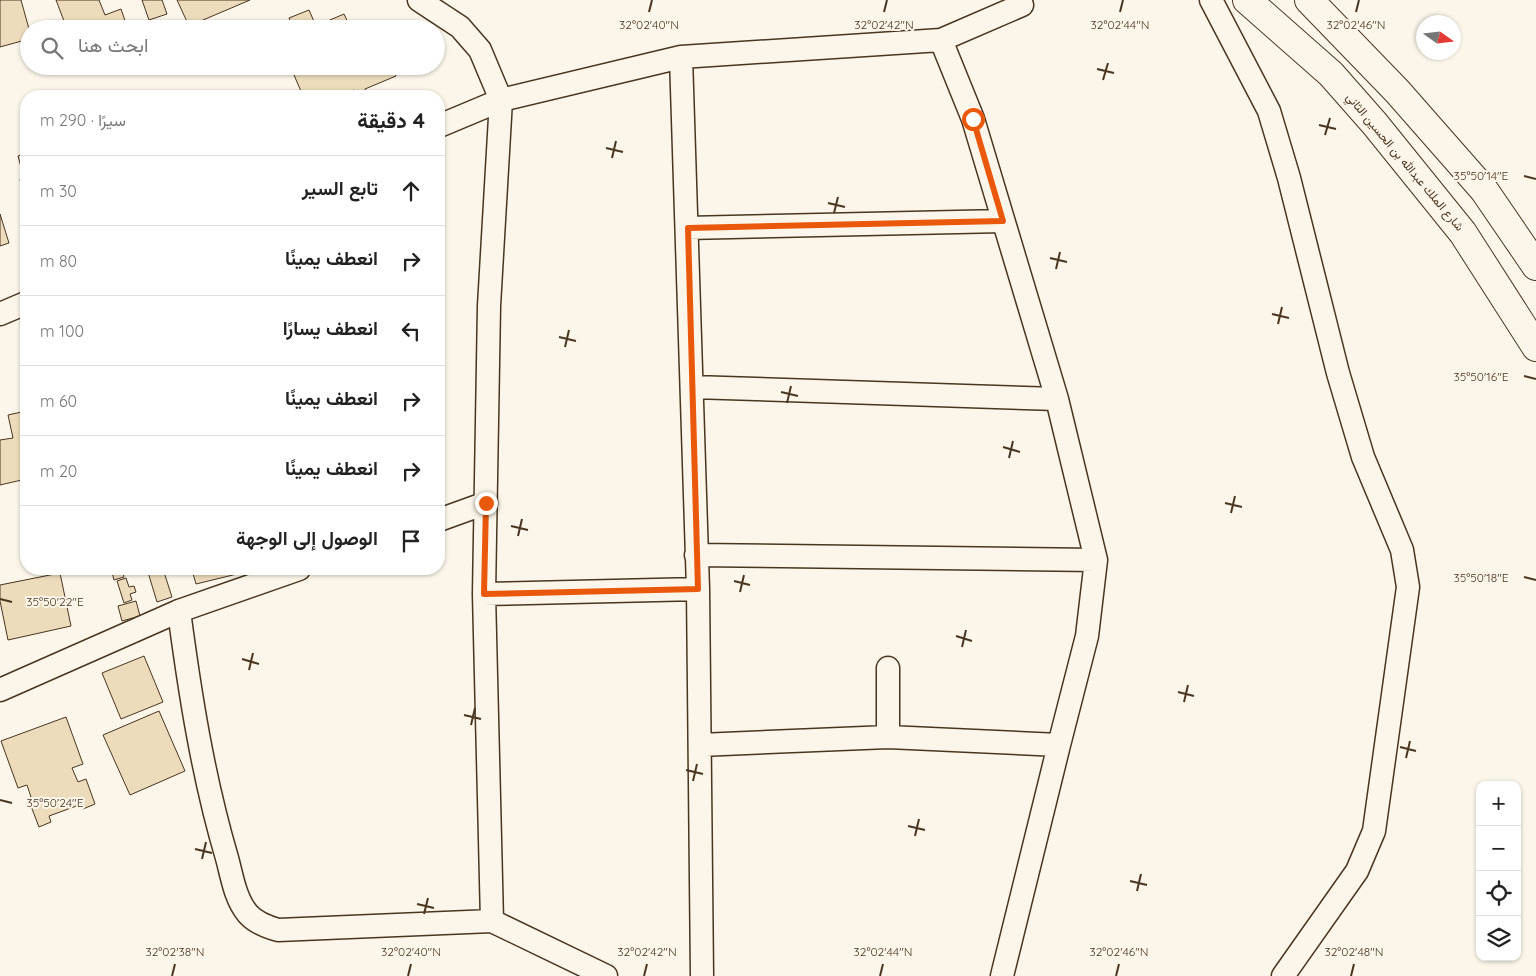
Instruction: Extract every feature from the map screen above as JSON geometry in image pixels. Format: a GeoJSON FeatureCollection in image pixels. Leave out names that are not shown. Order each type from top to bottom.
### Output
{"type":"FeatureCollection","features":[{"type":"Feature","properties":{"kind":"highway","name":"شارع الملك عبدالله بن الحسين الثاني"},"geometry":{"type":"LineString","coordinates":[[1247,0],[1331,74],[1375,124],[1464,233],[1536,347]]}},
{"type":"Feature","properties":{"kind":"highway"},"geometry":{"type":"LineString","coordinates":[[1309,0],[1397,91],[1484,190],[1536,266]]}},
{"type":"Feature","properties":{"kind":"street"},"geometry":{"type":"LineString","coordinates":[[419,0],[460,27],[480,50],[501,100],[489,306],[484,594],[492,921]]}},
{"type":"Feature","properties":{"kind":"street"},"geometry":{"type":"LineString","coordinates":[[1211,0],[1269,111],[1286,169],[1338,373],[1364,457],[1402,550],[1408,587],[1374,831],[1356,871],[1283,976]]}},
{"type":"Feature","properties":{"kind":"street"},"geometry":{"type":"LineString","coordinates":[[445,123],[501,100],[680,57],[941,40],[1022,5]]}},
{"type":"Feature","properties":{"kind":"street"},"geometry":{"type":"LineString","coordinates":[[941,40],[973,119],[1057,399],[1096,560],[1088,636],[1058,745],[1002,976]]}},
{"type":"Feature","properties":{"kind":"street"},"geometry":{"type":"LineString","coordinates":[[680,57],[688,228],[698,589],[702,976]]}},
{"type":"Feature","properties":{"kind":"street"},"geometry":{"type":"LineString","coordinates":[[688,228],[1003,221]]}},
{"type":"Feature","properties":{"kind":"street"},"geometry":{"type":"LineString","coordinates":[[0,314],[20,306]]}},
{"type":"Feature","properties":{"kind":"street"},"geometry":{"type":"LineString","coordinates":[[693,387],[1057,399]]}},
{"type":"Feature","properties":{"kind":"street"},"geometry":{"type":"LineString","coordinates":[[445,518],[486,503]]}},
{"type":"Feature","properties":{"kind":"street"},"geometry":{"type":"LineString","coordinates":[[696,555],[1096,560]]}},
{"type":"Feature","properties":{"kind":"street"},"geometry":{"type":"LineString","coordinates":[[0,690],[179,611],[282,575]]}},
{"type":"Feature","properties":{"kind":"street"},"geometry":{"type":"LineString","coordinates":[[484,594],[698,589]]}},
{"type":"Feature","properties":{"kind":"street"},"geometry":{"type":"LineString","coordinates":[[179,611],[190,698],[208,790],[238,897],[248,914],[263,926],[278,930],[492,921],[606,976]]}},
{"type":"Feature","properties":{"kind":"street"},"geometry":{"type":"LineString","coordinates":[[888,668],[888,737]]}},
{"type":"Feature","properties":{"kind":"street"},"geometry":{"type":"LineString","coordinates":[[700,745],[888,737],[1058,745]]}},
{"type":"Feature","properties":{"kind":"building"},"geometry":{"type":"Polygon","coordinates":[[[0,0],[21,0],[27,20],[20,20],[20,41],[0,47],[0,0]]]}},
{"type":"Feature","properties":{"kind":"building"},"geometry":{"type":"Polygon","coordinates":[[[56,0],[99,0],[105,15],[121,9],[125,20],[64,20],[56,0]]]}},
{"type":"Feature","properties":{"kind":"building"},"geometry":{"type":"Polygon","coordinates":[[[142,0],[162,0],[167,14],[149,20],[142,0]]]}},
{"type":"Feature","properties":{"kind":"building"},"geometry":{"type":"Polygon","coordinates":[[[177,0],[250,0],[203,20],[186,20],[177,0]]]}},
{"type":"Feature","properties":{"kind":"building"},"geometry":{"type":"Polygon","coordinates":[[[309,10],[313,20],[290,20],[289,18],[309,10]]]}},
{"type":"Feature","properties":{"kind":"building"},"geometry":{"type":"Polygon","coordinates":[[[344,14],[347,20],[330,20],[344,14]]]}},
{"type":"Feature","properties":{"kind":"building"},"geometry":{"type":"Polygon","coordinates":[[[294,75],[396,76],[365,90],[300,90],[294,75]]]}},
{"type":"Feature","properties":{"kind":"building"},"geometry":{"type":"Polygon","coordinates":[[[0,214],[9,243],[0,246],[0,214]]]}},
{"type":"Feature","properties":{"kind":"building"},"geometry":{"type":"Polygon","coordinates":[[[20,412],[20,480],[0,485],[0,440],[13,438],[8,415],[20,412]]]}},
{"type":"Feature","properties":{"kind":"building"},"geometry":{"type":"Polygon","coordinates":[[[50,575],[60,575],[71,626],[8,640],[0,601],[0,585],[50,575]]]}},
{"type":"Feature","properties":{"kind":"building"},"geometry":{"type":"Polygon","coordinates":[[[113,575],[124,575],[124,577],[114,580],[113,575]]]}},
{"type":"Feature","properties":{"kind":"building"},"geometry":{"type":"Polygon","coordinates":[[[149,575],[165,575],[172,597],[157,602],[149,575]]]}},
{"type":"Feature","properties":{"kind":"building"},"geometry":{"type":"Polygon","coordinates":[[[193,575],[233,575],[196,584],[193,575]]]}},
{"type":"Feature","properties":{"kind":"building"},"geometry":{"type":"Polygon","coordinates":[[[126,578],[129,587],[134,586],[136,592],[130,594],[132,600],[124,603],[117,581],[126,578]]]}},
{"type":"Feature","properties":{"kind":"building"},"geometry":{"type":"Polygon","coordinates":[[[136,601],[140,616],[122,621],[118,606],[136,601]]]}},
{"type":"Feature","properties":{"kind":"building"},"geometry":{"type":"Polygon","coordinates":[[[144,656],[163,702],[121,719],[102,673],[144,656]]]}},
{"type":"Feature","properties":{"kind":"building"},"geometry":{"type":"Polygon","coordinates":[[[159,711],[185,771],[130,795],[103,735],[159,711]]]}},
{"type":"Feature","properties":{"kind":"building"},"geometry":{"type":"Polygon","coordinates":[[[66,717],[83,764],[72,768],[78,782],[86,779],[95,804],[83,809],[82,804],[49,816],[51,822],[39,827],[29,801],[32,800],[27,785],[18,788],[1,741],[66,717]]]}},
{"type":"Feature","properties":{"kind":"route"},"geometry":{"type":"LineString","coordinates":[[486,503],[484,594],[698,589],[688,228],[1003,221],[973,119]]}}]}
